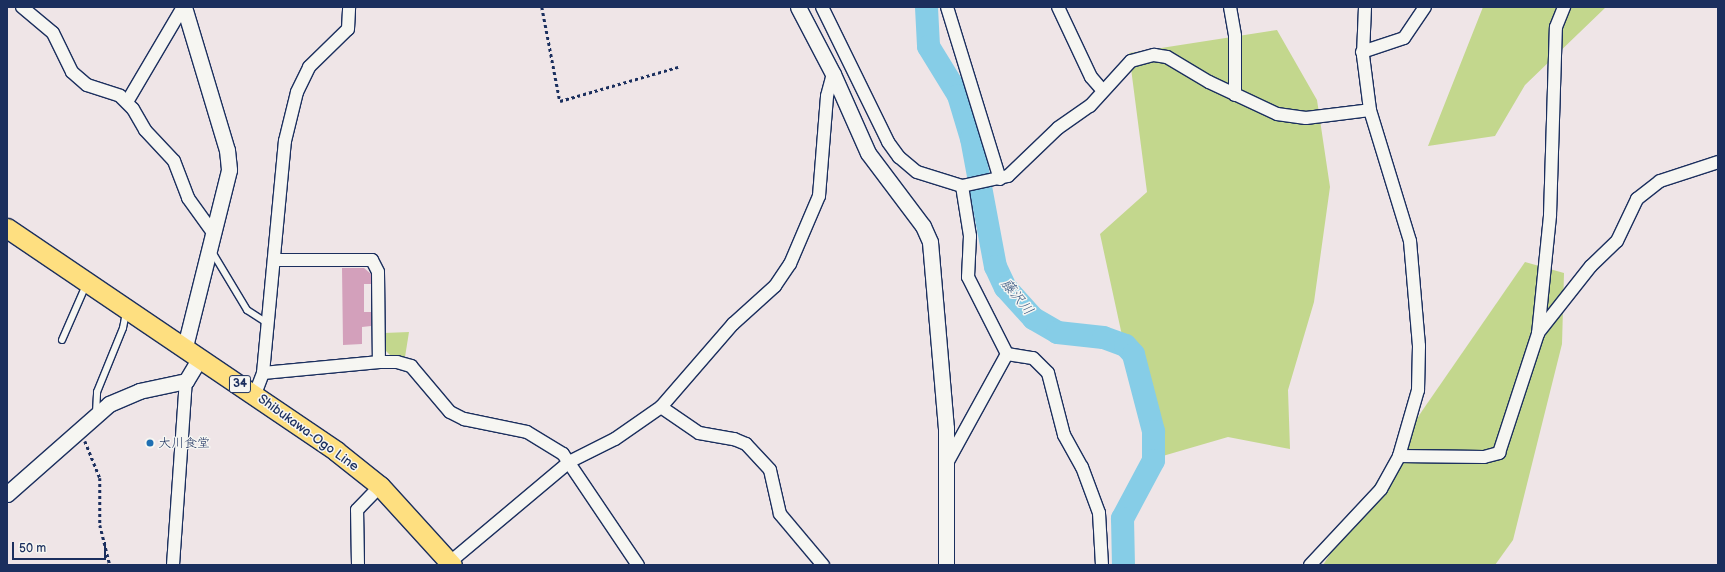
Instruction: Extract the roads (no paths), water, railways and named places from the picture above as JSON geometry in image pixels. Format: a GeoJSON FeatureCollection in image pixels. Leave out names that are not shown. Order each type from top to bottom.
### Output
{"type":"FeatureCollection","features":[{"type":"Feature","properties":{"kind":"main road","name":"Shibukawa-Ogo Line"},"geometry":{"type":"LineString","coordinates":[[7,228],[255,394],[380,486],[451,564]]}},
{"type":"Feature","properties":{"kind":"street"},"geometry":{"type":"LineString","coordinates":[[22,7],[53,33],[72,72],[87,85],[120,96],[127,102],[145,130],[174,161],[188,198],[214,234]]}},
{"type":"Feature","properties":{"kind":"street"},"geometry":{"type":"LineString","coordinates":[[127,102],[184,7]]}},
{"type":"Feature","properties":{"kind":"street"},"geometry":{"type":"LineString","coordinates":[[184,7],[229,160],[227,181],[211,250],[185,347]]}},
{"type":"Feature","properties":{"kind":"street"},"geometry":{"type":"LineString","coordinates":[[255,394],[263,373],[285,141],[297,92],[309,67],[348,29],[349,7]]}},
{"type":"Feature","properties":{"kind":"street"},"geometry":{"type":"LineString","coordinates":[[798,7],[834,74],[868,153],[923,226],[930,242],[947,463],[946,565]]}},
{"type":"Feature","properties":{"kind":"street"},"geometry":{"type":"LineString","coordinates":[[822,7],[888,142],[899,157],[917,172],[964,186],[997,180],[1008,176],[1058,128],[1090,106],[1131,60],[1154,55],[1168,56],[1235,95],[1259,107],[1291,116],[1306,118],[1370,110]]}},
{"type":"Feature","properties":{"kind":"street"},"geometry":{"type":"LineString","coordinates":[[947,7],[997,180]]}},
{"type":"Feature","properties":{"kind":"street"},"geometry":{"type":"LineString","coordinates":[[1058,7],[1091,77],[1103,91]]}},
{"type":"Feature","properties":{"kind":"street"},"geometry":{"type":"LineString","coordinates":[[1230,7],[1235,36],[1235,95]]}},
{"type":"Feature","properties":{"kind":"street"},"geometry":{"type":"LineString","coordinates":[[1310,565],[1381,489],[1399,456],[1418,390],[1419,346],[1410,241],[1370,110],[1362,52],[1365,7]]}},
{"type":"Feature","properties":{"kind":"street"},"geometry":{"type":"LineString","coordinates":[[1362,52],[1404,38],[1425,7]]}},
{"type":"Feature","properties":{"kind":"street"},"geometry":{"type":"LineString","coordinates":[[1399,456],[1484,457],[1499,453],[1538,334],[1550,215],[1556,27],[1564,7]]}},
{"type":"Feature","properties":{"kind":"street"},"geometry":{"type":"LineString","coordinates":[[451,564],[569,462],[615,439],[661,407],[733,324],[775,286],[790,264],[819,196],[827,96],[834,74]]}},
{"type":"Feature","properties":{"kind":"street"},"geometry":{"type":"LineString","coordinates":[[1538,334],[1591,266],[1617,242],[1637,199],[1660,181],[1718,162]]}},
{"type":"Feature","properties":{"kind":"street"},"geometry":{"type":"LineString","coordinates":[[964,186],[970,236],[968,277],[1007,354]]}},
{"type":"Feature","properties":{"kind":"street"},"geometry":{"type":"LineString","coordinates":[[274,260],[372,260],[378,272],[379,362]]}},
{"type":"Feature","properties":{"kind":"street"},"geometry":{"type":"LineString","coordinates":[[947,463],[1007,354]]}},
{"type":"Feature","properties":{"kind":"street"},"geometry":{"type":"LineString","coordinates":[[1007,354],[1028,355],[1042,364],[1048,373],[1064,435],[1082,467],[1099,513],[1102,565]]}},
{"type":"Feature","properties":{"kind":"street"},"geometry":{"type":"LineString","coordinates":[[173,565],[186,381],[200,358]]}},
{"type":"Feature","properties":{"kind":"street"},"geometry":{"type":"LineString","coordinates":[[263,373],[379,362],[397,362],[411,366],[450,412],[464,419],[526,432],[558,450],[569,462],[638,565]]}},
{"type":"Feature","properties":{"kind":"street"},"geometry":{"type":"LineString","coordinates":[[7,494],[96,415],[129,394],[186,381]]}},
{"type":"Feature","properties":{"kind":"street"},"geometry":{"type":"LineString","coordinates":[[661,407],[699,433],[734,439],[746,444],[770,470],[780,514],[823,565]]}},
{"type":"Feature","properties":{"kind":"street"},"geometry":{"type":"LineString","coordinates":[[358,565],[357,510],[380,486]]}},
{"type":"Feature","properties":{"kind":"lane"},"geometry":{"type":"LineString","coordinates":[[211,250],[247,310],[267,323]]}},
{"type":"Feature","properties":{"kind":"lane"},"geometry":{"type":"LineString","coordinates":[[62,340],[87,282]]}},
{"type":"Feature","properties":{"kind":"lane"},"geometry":{"type":"LineString","coordinates":[[96,415],[97,392],[123,328],[126,308]]}},
{"type":"Feature","properties":{"kind":"waterway","name":"藤沢川"},"geometry":{"type":"LineString","coordinates":[[926,7],[928,46],[958,95],[971,138],[995,266],[1005,287],[1033,318],[1057,332],[1103,337],[1125,345],[1133,354],[1153,431],[1153,460],[1122,518],[1123,565]]}},
{"type":"Feature","properties":{"kind":"place","name":"大川食堂"},"geometry":{"type":"Point","coordinates":[150,443]}}]}
